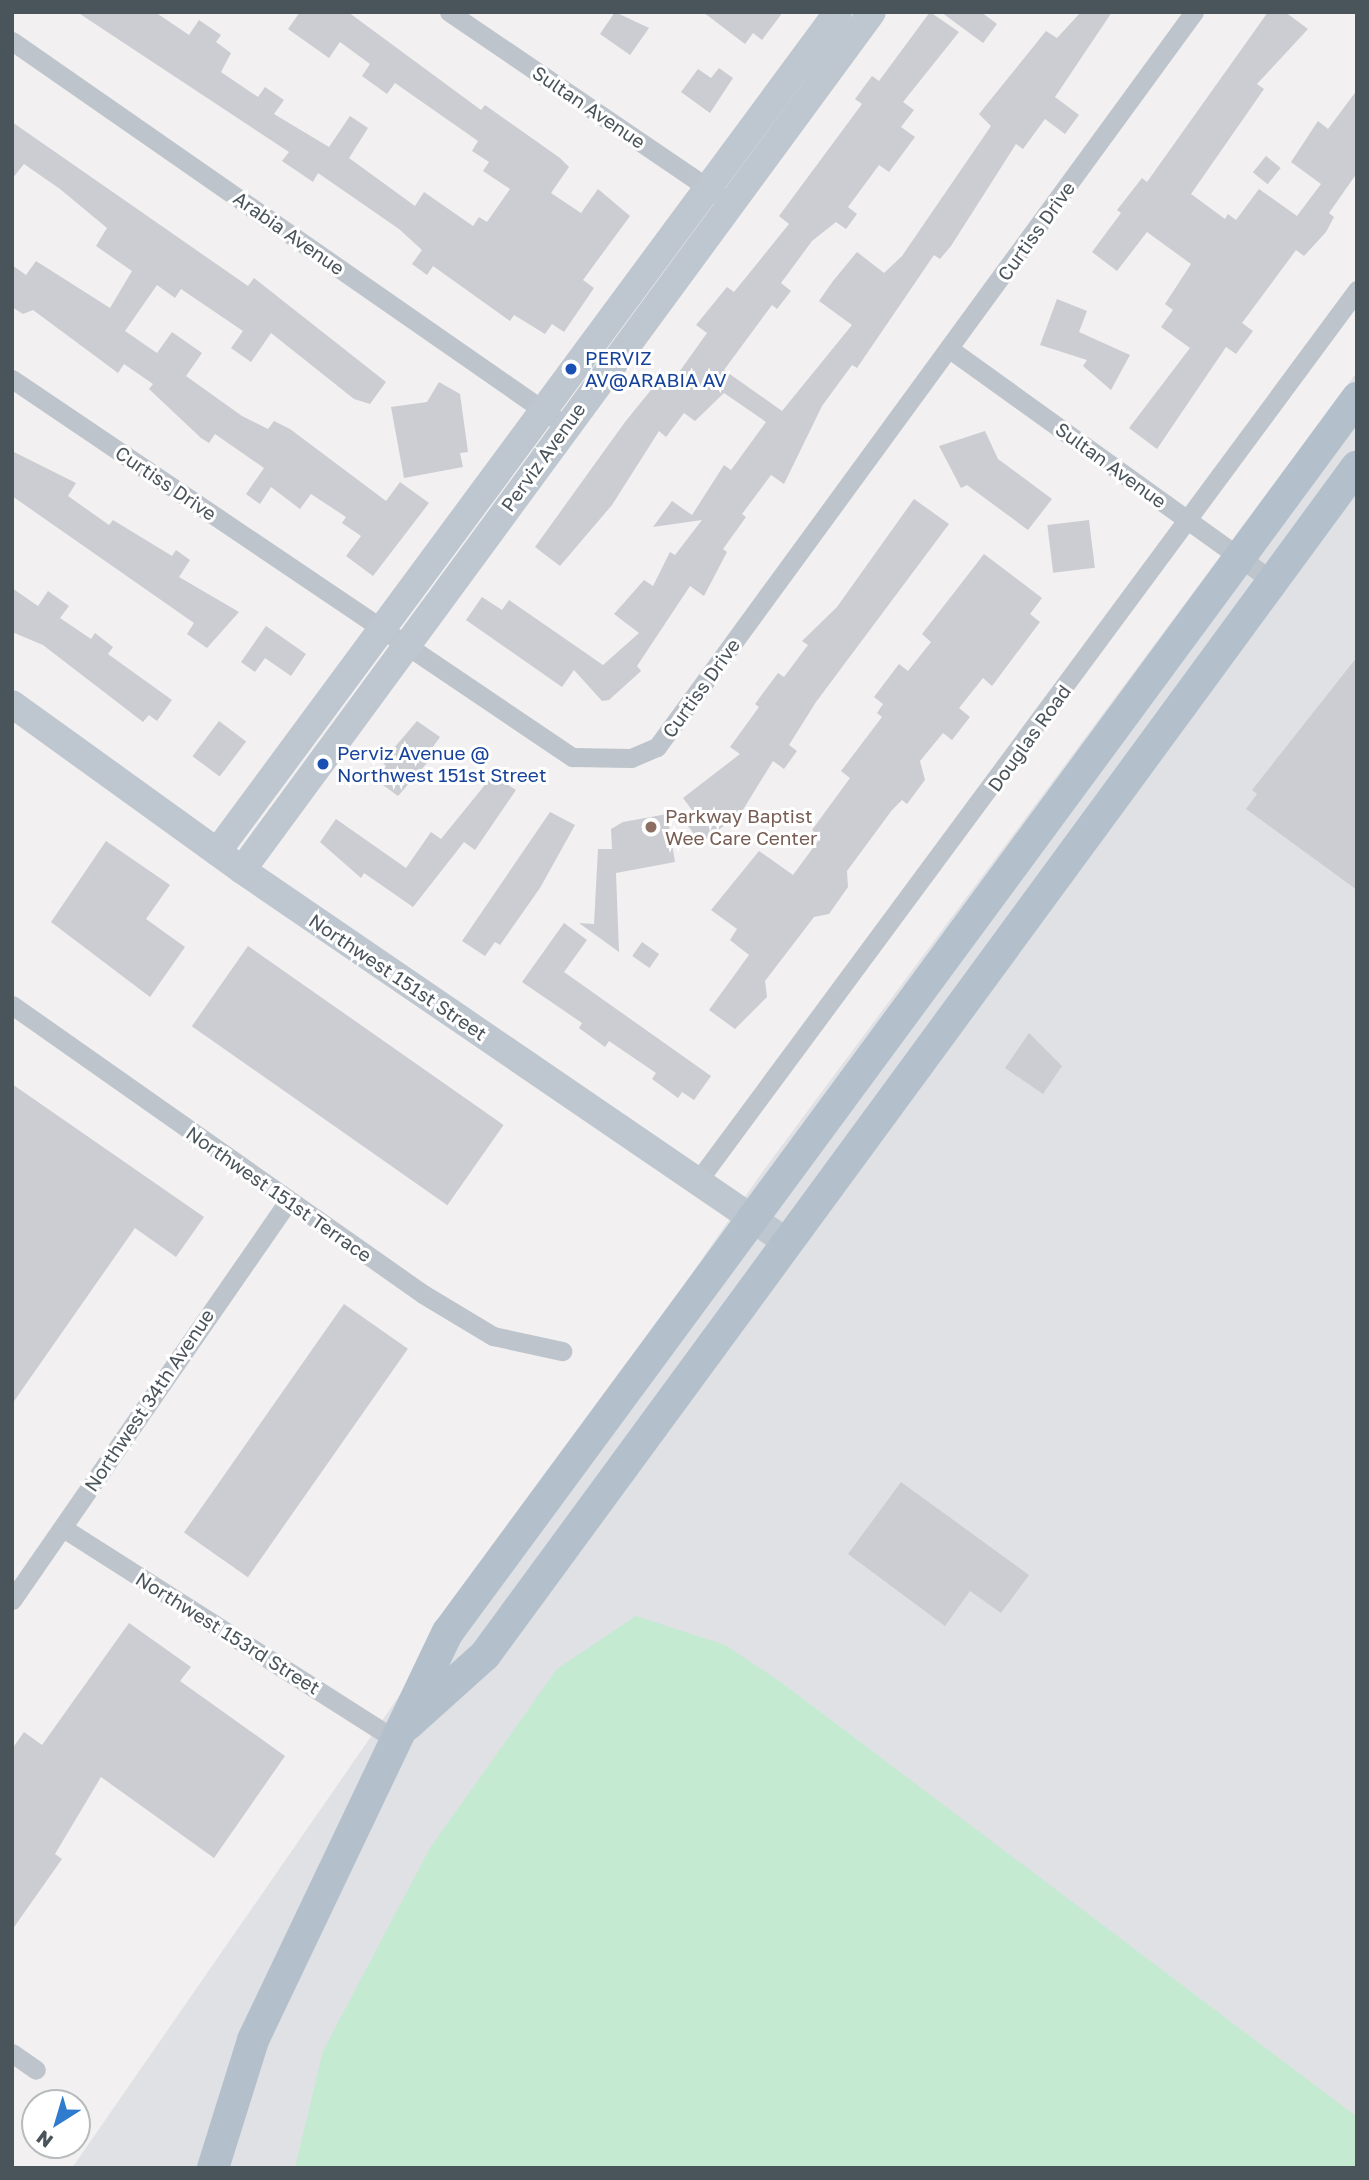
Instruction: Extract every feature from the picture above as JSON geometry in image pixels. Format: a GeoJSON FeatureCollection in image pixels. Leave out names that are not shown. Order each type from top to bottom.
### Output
{"type":"FeatureCollection","features":[{"type":"Feature","properties":{"kind":"main road"},"geometry":{"type":"LineString","coordinates":[[213,2168],[253,2040],[393,1738],[448,1632],[1357,398]]}},
{"type":"Feature","properties":{"kind":"main road"},"geometry":{"type":"LineString","coordinates":[[393,1738],[485,1655],[1357,466]]}},
{"type":"Feature","properties":{"kind":"street","name":"Sultan Avenue"},"geometry":{"type":"LineString","coordinates":[[449,12],[729,202]]}},
{"type":"Feature","properties":{"kind":"street","name":"Perviz Avenue"},"geometry":{"type":"LineString","coordinates":[[217,852],[706,186],[838,12]]}},
{"type":"Feature","properties":{"kind":"street","name":"Perviz Avenue"},"geometry":{"type":"LineString","coordinates":[[242,870],[408,647],[729,202],[872,12]]}},
{"type":"Feature","properties":{"kind":"street","name":"Curtiss Drive"},"geometry":{"type":"LineString","coordinates":[[12,379],[572,757],[608,762],[657,747],[951,350],[1194,12]]}},
{"type":"Feature","properties":{"kind":"street","name":"Arabia Avenue"},"geometry":{"type":"LineString","coordinates":[[12,41],[566,425]]}},
{"type":"Feature","properties":{"kind":"street","name":"Douglas Road"},"geometry":{"type":"LineString","coordinates":[[697,1182],[1189,522],[1357,290]]}},
{"type":"Feature","properties":{"kind":"street","name":"Sultan Avenue"},"geometry":{"type":"LineString","coordinates":[[951,350],[1272,582]]}},
{"type":"Feature","properties":{"kind":"street","name":"Northwest 151st Street"},"geometry":{"type":"LineString","coordinates":[[12,704],[242,870],[788,1243]]}},
{"type":"Feature","properties":{"kind":"street","name":"Northwest 151st Terrace"},"geometry":{"type":"LineString","coordinates":[[12,1005],[288,1201],[493,1336],[562,1351]]}},
{"type":"Feature","properties":{"kind":"street","name":"Northwest 34th Avenue"},"geometry":{"type":"LineString","coordinates":[[12,1600],[288,1201]]}},
{"type":"Feature","properties":{"kind":"street","name":"Northwest 153rd Street"},"geometry":{"type":"LineString","coordinates":[[63,1528],[393,1738]]}},
{"type":"Feature","properties":{"kind":"street"},"geometry":{"type":"LineString","coordinates":[[12,2053],[36,2070]]}},
{"type":"Feature","properties":{"kind":"shaded area"},"geometry":{"type":"Polygon","coordinates":[[[1357,372],[1357,2168],[72,2168],[78,2159],[91,2159],[91,2141],[763,1171],[1357,372]]]}},
{"type":"Feature","properties":{"kind":"green space"},"geometry":{"type":"Polygon","coordinates":[[[636,1616],[725,1645],[782,1683],[1357,2117],[1357,2168],[295,2168],[323,2051],[430,1848],[557,1669],[636,1616]]]}},
{"type":"Feature","properties":{"kind":"building"},"geometry":{"type":"Polygon","coordinates":[[[77,12],[155,12],[189,35],[199,20],[221,35],[216,42],[231,53],[221,72],[258,97],[265,87],[284,100],[274,114],[329,147],[350,116],[368,128],[349,158],[415,206],[424,192],[473,226],[479,217],[487,222],[510,189],[483,171],[489,162],[472,151],[478,141],[395,83],[387,94],[362,76],[370,64],[340,42],[329,58],[288,29],[300,12],[348,12],[481,110],[485,105],[560,158],[569,167],[551,193],[581,213],[598,189],[630,216],[583,280],[594,288],[564,332],[552,324],[545,334],[514,315],[510,321],[433,266],[427,275],[412,264],[422,250],[399,229],[318,173],[313,182],[282,161],[289,152],[77,12]]]}},
{"type":"Feature","properties":{"kind":"building"},"geometry":{"type":"Polygon","coordinates":[[[615,12],[649,28],[630,55],[600,34],[615,12]]]}},
{"type":"Feature","properties":{"kind":"building"},"geometry":{"type":"Polygon","coordinates":[[[703,12],[783,12],[762,40],[753,33],[745,44],[703,12]]]}},
{"type":"Feature","properties":{"kind":"building"},"geometry":{"type":"Polygon","coordinates":[[[930,12],[959,32],[903,102],[914,110],[901,127],[915,137],[889,172],[879,165],[848,207],[857,214],[846,229],[836,222],[812,241],[781,283],[791,291],[777,309],[772,305],[724,370],[782,411],[852,325],[819,301],[833,281],[857,252],[884,273],[902,256],[991,126],[979,114],[1046,31],[1057,38],[1081,12],[1112,12],[1055,97],[1079,115],[1065,134],[1045,119],[1023,149],[1016,144],[951,246],[940,259],[934,255],[857,368],[852,365],[822,406],[784,484],[771,475],[742,514],[746,517],[723,549],[727,552],[704,596],[690,586],[637,666],[641,671],[609,700],[602,701],[574,670],[562,687],[466,620],[482,597],[502,610],[509,600],[603,665],[639,633],[614,614],[644,580],[653,586],[670,552],[675,555],[702,520],[653,527],[672,501],[692,515],[724,465],[731,470],[766,422],[724,393],[695,421],[684,413],[666,437],[659,431],[612,505],[560,566],[535,547],[625,422],[659,380],[665,384],[677,375],[707,333],[696,325],[727,287],[734,292],[789,224],[779,216],[862,104],[855,99],[872,76],[879,81],[930,12]]]}},
{"type":"Feature","properties":{"kind":"building"},"geometry":{"type":"Polygon","coordinates":[[[941,12],[981,12],[997,24],[983,43],[941,12]]]}},
{"type":"Feature","properties":{"kind":"building"},"geometry":{"type":"Polygon","coordinates":[[[1268,12],[1285,12],[1308,29],[1257,84],[1264,89],[1191,194],[1225,219],[1228,214],[1236,220],[1259,189],[1297,216],[1321,184],[1291,162],[1318,121],[1328,129],[1357,90],[1357,173],[1329,213],[1334,217],[1326,232],[1304,256],[1296,250],[1242,323],[1253,331],[1236,354],[1226,347],[1157,449],[1129,428],[1190,348],[1161,327],[1173,310],[1165,304],[1191,264],[1147,232],[1117,271],[1092,252],[1121,213],[1117,210],[1142,178],[1147,182],[1268,12]]]}},
{"type":"Feature","properties":{"kind":"building"},"geometry":{"type":"Polygon","coordinates":[[[719,68],[733,78],[710,113],[681,92],[698,69],[711,78],[719,68]]]}},
{"type":"Feature","properties":{"kind":"building"},"geometry":{"type":"Polygon","coordinates":[[[12,122],[248,286],[254,278],[386,382],[370,404],[354,399],[271,333],[251,362],[231,348],[243,331],[181,289],[175,298],[157,285],[125,331],[157,353],[172,332],[202,353],[186,376],[242,416],[268,429],[274,421],[290,429],[386,501],[400,482],[429,503],[373,576],[346,556],[361,536],[342,523],[346,517],[311,494],[300,509],[271,487],[260,504],[246,494],[264,468],[215,434],[209,443],[201,438],[149,389],[153,384],[124,364],[118,373],[33,310],[23,314],[12,307],[12,265],[26,275],[36,261],[110,308],[132,271],[96,246],[107,228],[60,189],[24,164],[12,179],[12,122]]]}},
{"type":"Feature","properties":{"kind":"building"},"geometry":{"type":"Polygon","coordinates":[[[1266,156],[1281,168],[1268,184],[1253,172],[1266,156]]]}},
{"type":"Feature","properties":{"kind":"building"},"geometry":{"type":"Polygon","coordinates":[[[1057,299],[1087,311],[1079,332],[1130,355],[1111,390],[1083,366],[1087,360],[1040,345],[1057,299]]]}},
{"type":"Feature","properties":{"kind":"building"},"geometry":{"type":"Polygon","coordinates":[[[439,382],[460,394],[468,452],[460,453],[463,467],[404,478],[391,407],[427,402],[439,382]]]}},
{"type":"Feature","properties":{"kind":"building"},"geometry":{"type":"Polygon","coordinates":[[[985,431],[998,459],[1052,499],[1028,530],[967,485],[961,488],[939,446],[985,431]]]}},
{"type":"Feature","properties":{"kind":"building"},"geometry":{"type":"Polygon","coordinates":[[[12,451],[76,483],[68,496],[109,525],[113,520],[172,556],[176,550],[190,560],[179,577],[239,612],[207,648],[187,634],[194,623],[12,496],[12,451]]]}},
{"type":"Feature","properties":{"kind":"building"},"geometry":{"type":"Polygon","coordinates":[[[914,499],[949,524],[816,702],[789,745],[797,751],[784,769],[773,761],[741,813],[701,843],[677,812],[692,810],[683,798],[740,754],[730,747],[759,707],[755,704],[778,673],[784,677],[808,645],[802,641],[837,607],[914,499]]]}},
{"type":"Feature","properties":{"kind":"building"},"geometry":{"type":"Polygon","coordinates":[[[1089,520],[1095,568],[1053,573],[1047,525],[1089,520]]]}},
{"type":"Feature","properties":{"kind":"building"},"geometry":{"type":"Polygon","coordinates":[[[984,554],[1042,598],[1030,614],[1040,622],[992,686],[983,678],[959,708],[970,717],[952,740],[943,733],[920,761],[925,780],[907,804],[902,800],[892,810],[847,871],[848,887],[829,914],[814,917],[765,981],[767,997],[735,1029],[709,1010],[749,955],[730,940],[737,929],[711,910],[759,851],[793,875],[821,837],[812,830],[850,778],[841,771],[882,717],[877,713],[883,704],[874,697],[899,664],[908,671],[931,642],[922,634],[984,554]]]}},
{"type":"Feature","properties":{"kind":"building"},"geometry":{"type":"Polygon","coordinates":[[[12,588],[38,606],[48,591],[69,606],[60,618],[91,639],[95,633],[113,647],[108,654],[172,700],[157,721],[149,715],[143,722],[43,645],[12,632],[12,588]]]}},
{"type":"Feature","properties":{"kind":"building"},"geometry":{"type":"Polygon","coordinates":[[[266,626],[306,654],[291,676],[265,658],[255,672],[241,662],[266,626]]]}},
{"type":"Feature","properties":{"kind":"building"},"geometry":{"type":"Polygon","coordinates":[[[1357,657],[1357,890],[1246,809],[1257,794],[1252,790],[1357,657]]]}},
{"type":"Feature","properties":{"kind":"building"},"geometry":{"type":"Polygon","coordinates":[[[219,721],[246,741],[220,777],[193,756],[219,721]]]}},
{"type":"Feature","properties":{"kind":"building"},"geometry":{"type":"Polygon","coordinates":[[[417,721],[440,737],[430,751],[435,754],[398,796],[376,780],[386,766],[382,762],[417,721]]]}},
{"type":"Feature","properties":{"kind":"building"},"geometry":{"type":"Polygon","coordinates":[[[493,775],[516,790],[475,850],[464,842],[413,907],[364,873],[361,878],[320,842],[336,819],[406,868],[431,832],[441,839],[493,775]]]}},
{"type":"Feature","properties":{"kind":"building"},"geometry":{"type":"Polygon","coordinates":[[[550,812],[575,825],[540,888],[500,945],[495,942],[485,956],[462,941],[550,812]]]}},
{"type":"Feature","properties":{"kind":"building"},"geometry":{"type":"Polygon","coordinates":[[[667,814],[675,862],[616,873],[619,952],[579,923],[594,924],[598,849],[612,849],[611,829],[623,822],[667,814]]]}},
{"type":"Feature","properties":{"kind":"building"},"geometry":{"type":"Polygon","coordinates":[[[106,841],[170,885],[146,919],[185,947],[150,997],[51,922],[106,841]]]}},
{"type":"Feature","properties":{"kind":"building"},"geometry":{"type":"Polygon","coordinates":[[[564,923],[587,940],[564,972],[711,1076],[694,1100],[682,1092],[678,1098],[652,1079],[656,1073],[609,1041],[605,1047],[579,1028],[582,1023],[522,982],[564,923]]]}},
{"type":"Feature","properties":{"kind":"building"},"geometry":{"type":"Polygon","coordinates":[[[642,942],[659,954],[649,968],[632,956],[642,942]]]}},
{"type":"Feature","properties":{"kind":"building"},"geometry":{"type":"Polygon","coordinates":[[[248,946],[504,1125],[447,1205],[192,1026],[248,946]]]}},
{"type":"Feature","properties":{"kind":"building"},"geometry":{"type":"Polygon","coordinates":[[[1029,1033],[1062,1066],[1043,1094],[1005,1068],[1029,1033]]]}},
{"type":"Feature","properties":{"kind":"building"},"geometry":{"type":"Polygon","coordinates":[[[12,1084],[204,1217],[176,1257],[135,1228],[12,1404],[12,1084]]]}},
{"type":"Feature","properties":{"kind":"building"},"geometry":{"type":"Polygon","coordinates":[[[344,1304],[408,1349],[248,1577],[184,1533],[344,1304]]]}},
{"type":"Feature","properties":{"kind":"building"},"geometry":{"type":"Polygon","coordinates":[[[901,1482],[1029,1575],[1001,1613],[970,1591],[945,1626],[848,1554],[901,1482]]]}},
{"type":"Feature","properties":{"kind":"building"},"geometry":{"type":"Polygon","coordinates":[[[129,1623],[191,1667],[180,1681],[285,1756],[214,1858],[101,1777],[55,1854],[62,1859],[12,1930],[12,1749],[24,1732],[42,1745],[129,1623]]]}},
{"type":"Feature","properties":{"kind":"place","name":"PERVIZ AV@ARABIA AV"},"geometry":{"type":"Point","coordinates":[571,369]}},
{"type":"Feature","properties":{"kind":"place","name":"Perviz Avenue @ Northwest 151st Street"},"geometry":{"type":"Point","coordinates":[323,764]}},
{"type":"Feature","properties":{"kind":"place","name":"Parkway Baptist Wee Care Center"},"geometry":{"type":"Point","coordinates":[651,827]}}]}
